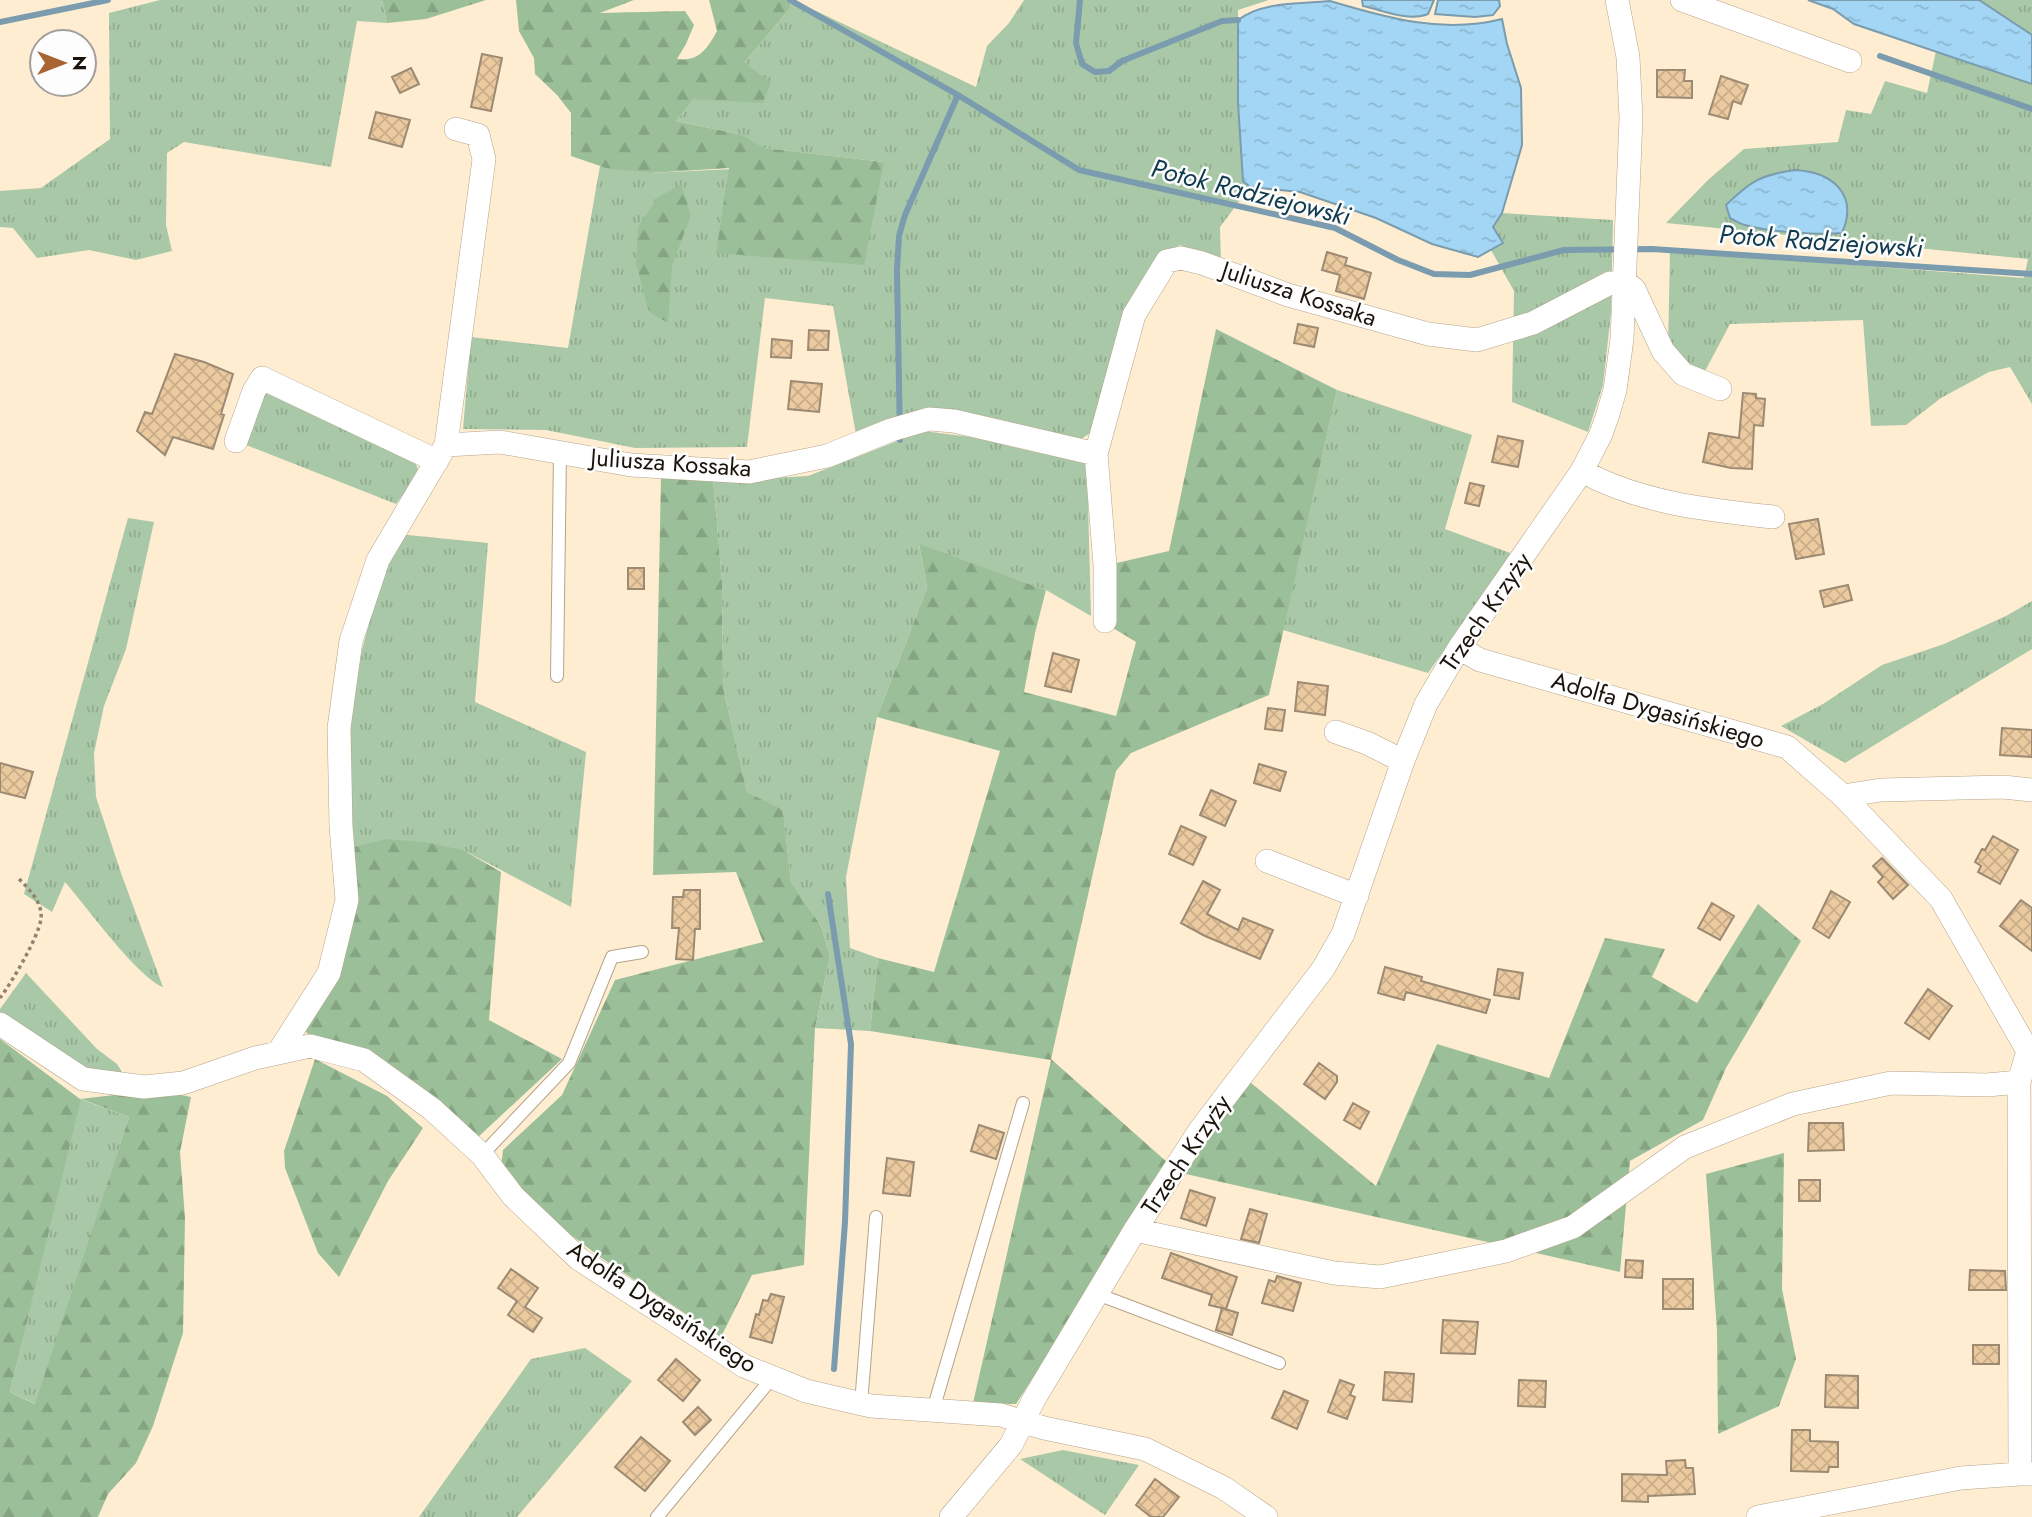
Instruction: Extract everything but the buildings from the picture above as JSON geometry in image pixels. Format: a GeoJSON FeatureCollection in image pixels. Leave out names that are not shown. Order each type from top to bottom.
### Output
{"type":"FeatureCollection","features":[{"type":"Feature","properties":{"kind":"street","name":"Trzech Krzyży"},"geometry":{"type":"LineString","coordinates":[[951,1517],[1011,1445],[1034,1399],[1135,1230],[1200,1130],[1323,968],[1343,934],[1403,761],[1426,704],[1459,648],[1582,471],[1601,434],[1615,390],[1622,339],[1626,272],[1631,118],[1628,57],[1617,0]]}},
{"type":"Feature","properties":{"kind":"street"},"geometry":{"type":"LineString","coordinates":[[1682,0],[1850,61]]}},
{"type":"Feature","properties":{"kind":"street"},"geometry":{"type":"LineString","coordinates":[[278,1053],[330,973],[346,900],[341,826],[340,729],[351,641],[378,560],[442,453],[484,159],[478,135],[456,129]]}},
{"type":"Feature","properties":{"kind":"street","name":"Juliusza Kossaka"},"geometry":{"type":"LineString","coordinates":[[1105,621],[1105,565],[1096,454],[1134,315],[1167,261],[1181,258],[1202,263],[1288,295],[1428,334],[1477,340],[1533,323],[1611,283],[1626,272]]}},
{"type":"Feature","properties":{"kind":"street"},"geometry":{"type":"LineString","coordinates":[[1626,272],[1663,351],[1683,374],[1720,389]]}},
{"type":"Feature","properties":{"kind":"street","name":"Juliusza Kossaka"},"geometry":{"type":"LineString","coordinates":[[236,441],[254,391],[262,378],[442,453],[500,442],[631,465],[749,472],[827,456],[899,427],[929,419],[954,421],[1096,454]]}},
{"type":"Feature","properties":{"kind":"street"},"geometry":{"type":"LineString","coordinates":[[1582,471],[1598,480],[1658,499],[1773,517]]}},
{"type":"Feature","properties":{"kind":"street","name":"Adolfa Dygasińskiego"},"geometry":{"type":"LineString","coordinates":[[1459,648],[1480,660],[1787,747],[1843,796],[1941,899],[2030,1048],[2019,1082],[2026,1474],[1961,1478],[1758,1517]]}},
{"type":"Feature","properties":{"kind":"street"},"geometry":{"type":"LineString","coordinates":[[1336,732],[1403,761]]}},
{"type":"Feature","properties":{"kind":"street"},"geometry":{"type":"LineString","coordinates":[[1843,796],[1881,790],[2003,787],[2032,790]]}},
{"type":"Feature","properties":{"kind":"street"},"geometry":{"type":"LineString","coordinates":[[1267,861],[1357,896]]}},
{"type":"Feature","properties":{"kind":"street","name":"Adolfa Dygasińskiego"},"geometry":{"type":"LineString","coordinates":[[0,1024],[83,1079],[145,1087],[183,1083],[254,1058],[310,1046],[364,1060],[432,1109],[482,1155],[513,1196],[579,1259],[744,1366],[806,1391],[861,1404],[1001,1415],[1044,1428],[1145,1449],[1224,1488],[1266,1517]]}},
{"type":"Feature","properties":{"kind":"street"},"geometry":{"type":"LineString","coordinates":[[1135,1230],[1334,1273],[1380,1277],[1506,1251],[1573,1227],[1685,1147],[1793,1104],[1891,1083],[1987,1085],[2019,1082]]}},
{"type":"Feature","properties":{"kind":"lane"},"geometry":{"type":"LineString","coordinates":[[557,676],[560,453]]}},
{"type":"Feature","properties":{"kind":"lane"},"geometry":{"type":"LineString","coordinates":[[482,1155],[569,1063],[612,957],[642,952]]}},
{"type":"Feature","properties":{"kind":"lane"},"geometry":{"type":"LineString","coordinates":[[933,1410],[1023,1103]]}},
{"type":"Feature","properties":{"kind":"lane"},"geometry":{"type":"LineString","coordinates":[[861,1404],[876,1217]]}},
{"type":"Feature","properties":{"kind":"lane"},"geometry":{"type":"LineString","coordinates":[[1097,1294],[1279,1363]]}},
{"type":"Feature","properties":{"kind":"lane"},"geometry":{"type":"LineString","coordinates":[[657,1517],[772,1378]]}},
{"type":"Feature","properties":{"kind":"path"},"geometry":{"type":"LineString","coordinates":[[0,998],[34,936],[41,917],[34,894],[17,877]]}},
{"type":"Feature","properties":{"kind":"green space"},"geometry":{"type":"Polygon","coordinates":[[[160,0],[382,0],[387,23],[357,21],[331,167],[184,142],[167,153],[166,225],[172,251],[136,260],[89,250],[37,258],[13,228],[0,227],[0,191],[41,188],[110,139],[109,13],[160,0]]]}},
{"type":"Feature","properties":{"kind":"green space"},"geometry":{"type":"Polygon","coordinates":[[[382,0],[486,0],[426,19],[387,23],[382,0]]]}},
{"type":"Feature","properties":{"kind":"green space"},"geometry":{"type":"Polygon","coordinates":[[[516,0],[634,0],[600,13],[685,11],[694,25],[677,59],[685,59],[702,53],[717,31],[709,0],[789,0],[791,7],[744,63],[771,82],[763,103],[694,99],[676,121],[743,135],[764,148],[884,162],[864,265],[716,253],[729,168],[649,173],[606,168],[571,156],[571,113],[535,74],[534,58],[519,31],[516,0]]]}},
{"type":"Feature","properties":{"kind":"green space"},"geometry":{"type":"Polygon","coordinates":[[[789,0],[976,87],[987,46],[1009,23],[1024,0],[1269,0],[1238,10],[1238,103],[1243,181],[1250,187],[1220,227],[1221,263],[1180,245],[1161,256],[1095,430],[1078,441],[938,411],[857,440],[833,306],[765,298],[747,447],[635,448],[546,430],[463,429],[471,337],[568,348],[600,166],[649,173],[884,162],[763,148],[743,135],[676,121],[694,99],[744,63],[791,7],[789,0]]]}},
{"type":"Feature","properties":{"kind":"green space"},"geometry":{"type":"Polygon","coordinates":[[[1979,0],[2032,0],[2032,35],[1979,0]]]}},
{"type":"Feature","properties":{"kind":"green space"},"geometry":{"type":"Polygon","coordinates":[[[1936,51],[2032,84],[2032,404],[2010,367],[1989,372],[1941,398],[1906,425],[1871,426],[1863,320],[1730,324],[1704,373],[1668,350],[1670,251],[2024,278],[2028,259],[1666,223],[1708,180],[1744,149],[1838,142],[1846,110],[1871,114],[1885,81],[1927,93],[1936,51]]]}},
{"type":"Feature","properties":{"kind":"green space"},"geometry":{"type":"Polygon","coordinates":[[[681,184],[691,215],[672,266],[668,323],[649,312],[636,263],[638,227],[657,198],[681,184]]]}},
{"type":"Feature","properties":{"kind":"green space"},"geometry":{"type":"Polygon","coordinates":[[[1502,213],[1613,220],[1611,313],[1603,385],[1588,432],[1512,402],[1514,291],[1491,250],[1503,243],[1493,227],[1502,213]]]}},
{"type":"Feature","properties":{"kind":"green space"},"geometry":{"type":"Polygon","coordinates":[[[1216,329],[1337,390],[1269,695],[1131,753],[1116,771],[1051,1059],[1168,1163],[1147,1201],[1016,1404],[973,1403],[1051,1060],[870,1031],[878,958],[934,972],[1000,751],[877,717],[927,588],[919,544],[1046,590],[1024,692],[1116,716],[1136,642],[1113,628],[1112,564],[1169,551],[1216,329]]]}},
{"type":"Feature","properties":{"kind":"green space"},"geometry":{"type":"Polygon","coordinates":[[[263,389],[415,461],[419,473],[396,504],[236,441],[263,389]]]}},
{"type":"Feature","properties":{"kind":"green space"},"geometry":{"type":"Polygon","coordinates":[[[1337,390],[1472,435],[1445,529],[1513,554],[1428,673],[1283,630],[1337,390]]]}},
{"type":"Feature","properties":{"kind":"green space"},"geometry":{"type":"Polygon","coordinates":[[[923,431],[971,437],[1087,464],[1091,616],[1046,590],[919,545],[927,588],[877,717],[846,877],[850,948],[878,958],[870,1031],[815,1028],[830,956],[821,926],[791,882],[783,811],[747,792],[723,687],[722,581],[713,478],[719,481],[808,476],[923,431]]]}},
{"type":"Feature","properties":{"kind":"green space"},"geometry":{"type":"Polygon","coordinates":[[[661,476],[713,478],[722,581],[723,687],[747,792],[783,810],[791,882],[821,926],[830,956],[815,1028],[804,1265],[752,1275],[721,1337],[600,1257],[554,1222],[501,1167],[503,1150],[562,1095],[615,980],[763,942],[736,872],[653,875],[661,476]]]}},
{"type":"Feature","properties":{"kind":"green space"},"geometry":{"type":"Polygon","coordinates":[[[128,518],[154,522],[126,649],[104,706],[94,753],[96,797],[163,987],[152,981],[126,956],[65,882],[52,912],[24,894],[128,518]]]}},
{"type":"Feature","properties":{"kind":"green space"},"geometry":{"type":"Polygon","coordinates":[[[398,534],[488,543],[475,702],[586,752],[571,907],[463,850],[350,848],[350,722],[362,650],[384,565],[398,534]]]}},
{"type":"Feature","properties":{"kind":"green space"},"geometry":{"type":"Polygon","coordinates":[[[2032,601],[2032,649],[1845,763],[1781,726],[1823,704],[1882,665],[1944,644],[2032,601]]]}},
{"type":"Feature","properties":{"kind":"green space"},"geometry":{"type":"Polygon","coordinates":[[[387,839],[424,842],[463,850],[501,872],[489,1020],[562,1059],[477,1138],[317,1042],[305,1031],[350,848],[387,839]]]}},
{"type":"Feature","properties":{"kind":"green space"},"geometry":{"type":"Polygon","coordinates":[[[1758,904],[1801,941],[1726,1068],[1703,1120],[1630,1161],[1620,1272],[1177,1172],[1250,1082],[1376,1186],[1437,1044],[1549,1078],[1605,938],[1665,949],[1652,977],[1697,1003],[1758,904]]]}},
{"type":"Feature","properties":{"kind":"green space"},"geometry":{"type":"Polygon","coordinates":[[[26,973],[97,1049],[117,1064],[126,1078],[102,1073],[73,1062],[0,1015],[0,1009],[26,973]]]}},
{"type":"Feature","properties":{"kind":"green space"},"geometry":{"type":"Polygon","coordinates":[[[0,1039],[80,1099],[157,1090],[191,1097],[180,1152],[185,1218],[183,1333],[153,1426],[136,1463],[108,1494],[98,1517],[0,1517],[0,1039]],[[81,1099],[10,1392],[35,1404],[129,1117],[81,1099]]]}},
{"type":"Feature","properties":{"kind":"green space"},"geometry":{"type":"Polygon","coordinates":[[[315,1059],[387,1096],[423,1128],[388,1181],[339,1277],[318,1253],[285,1168],[284,1151],[315,1059]]]}},
{"type":"Feature","properties":{"kind":"green space"},"geometry":{"type":"Polygon","coordinates":[[[80,1099],[129,1117],[36,1404],[10,1392],[80,1099]]]}},
{"type":"Feature","properties":{"kind":"green space"},"geometry":{"type":"Polygon","coordinates":[[[1784,1153],[1782,1289],[1796,1359],[1779,1406],[1718,1434],[1717,1331],[1706,1174],[1784,1153]]]}},
{"type":"Feature","properties":{"kind":"green space"},"geometry":{"type":"Polygon","coordinates":[[[585,1348],[632,1381],[517,1517],[419,1517],[531,1359],[585,1348]]]}},
{"type":"Feature","properties":{"kind":"green space"},"geometry":{"type":"Polygon","coordinates":[[[1063,1450],[1139,1465],[1105,1515],[1020,1459],[1063,1450]]]}},
{"type":"Feature","properties":{"kind":"water"},"geometry":{"type":"Polygon","coordinates":[[[1362,0],[1434,0],[1428,14],[1413,17],[1363,6],[1362,0]]]}},
{"type":"Feature","properties":{"kind":"water"},"geometry":{"type":"Polygon","coordinates":[[[1438,0],[1499,0],[1500,6],[1493,15],[1475,17],[1435,14],[1438,0]]]}},
{"type":"Feature","properties":{"kind":"water"},"geometry":{"type":"Polygon","coordinates":[[[1808,0],[1979,0],[2032,35],[2032,84],[1854,24],[1833,9],[1808,0]]]}},
{"type":"Feature","properties":{"kind":"water"},"geometry":{"type":"Polygon","coordinates":[[[1330,1],[1415,22],[1458,25],[1502,19],[1521,88],[1522,145],[1502,213],[1493,227],[1503,243],[1478,257],[1432,244],[1376,218],[1300,192],[1250,187],[1243,181],[1238,103],[1238,20],[1270,6],[1330,1]]]}},
{"type":"Feature","properties":{"kind":"water"},"geometry":{"type":"Polygon","coordinates":[[[1795,170],[1820,175],[1839,188],[1847,207],[1842,233],[1767,229],[1730,218],[1726,205],[1742,190],[1764,177],[1795,170]]]}},
{"type":"Feature","properties":{"kind":"waterway","name":"Potok Radziejowski"},"geometry":{"type":"LineString","coordinates":[[0,22],[108,0]]}},
{"type":"Feature","properties":{"kind":"waterway","name":"Potok Radziejowski"},"geometry":{"type":"LineString","coordinates":[[790,0],[958,95],[1079,170],[1335,228],[1398,260],[1434,274],[1470,275],[1564,250],[1652,249],[2032,274]]}},
{"type":"Feature","properties":{"kind":"waterway"},"geometry":{"type":"LineString","coordinates":[[1080,0],[1076,43],[1082,64],[1095,72],[1109,71],[1122,61],[1222,21],[1238,20]]}},
{"type":"Feature","properties":{"kind":"waterway"},"geometry":{"type":"LineString","coordinates":[[1880,56],[2032,109]]}},
{"type":"Feature","properties":{"kind":"waterway"},"geometry":{"type":"LineString","coordinates":[[900,440],[897,270],[899,236],[905,215],[958,95]]}},
{"type":"Feature","properties":{"kind":"waterway"},"geometry":{"type":"LineString","coordinates":[[828,894],[851,1044],[845,1222],[834,1369]]}}]}
